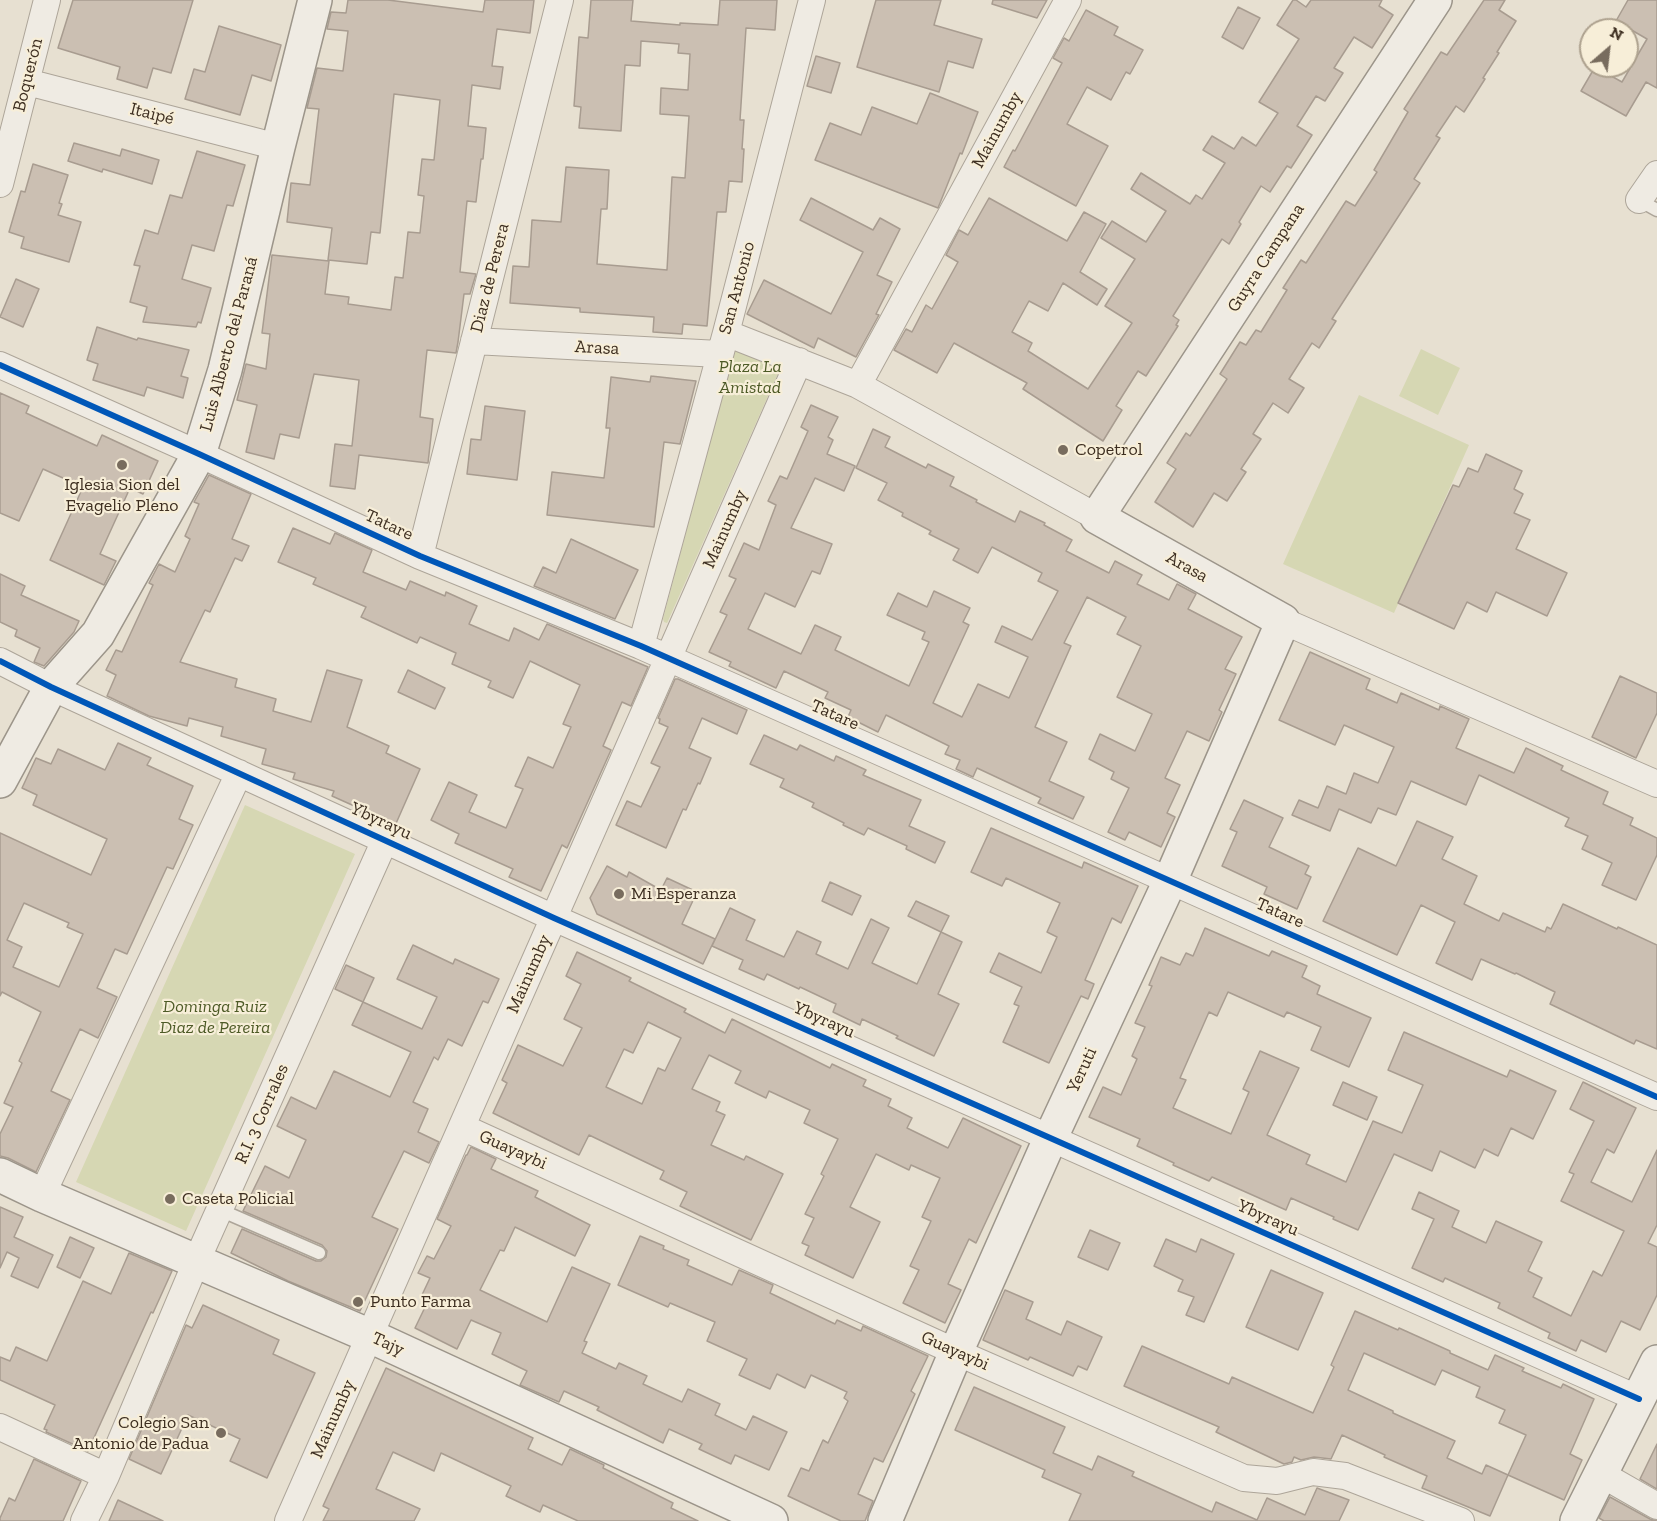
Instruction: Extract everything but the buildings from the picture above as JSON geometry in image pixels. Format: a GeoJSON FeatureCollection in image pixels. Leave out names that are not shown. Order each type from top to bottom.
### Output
{"type":"FeatureCollection","features":[{"type":"Feature","properties":{"kind":"street","name":"Boquerón"},"geometry":{"type":"LineString","coordinates":[[0,184],[47,0]]}},
{"type":"Feature","properties":{"kind":"street","name":"Luis Alberto del Paraná"},"geometry":{"type":"LineString","coordinates":[[0,782],[51,687],[98,634],[199,454],[225,370],[315,0]]}},
{"type":"Feature","properties":{"kind":"street","name":"Diaz de Perera"},"geometry":{"type":"LineString","coordinates":[[420,556],[560,0]]}},
{"type":"Feature","properties":{"kind":"street","name":"San Antonio"},"geometry":{"type":"LineString","coordinates":[[641,645],[723,343],[812,0]]}},
{"type":"Feature","properties":{"kind":"street","name":"Mainumby"},"geometry":{"type":"LineString","coordinates":[[858,386],[1068,0]]}},
{"type":"Feature","properties":{"kind":"street","name":"Guyra Campana"},"geometry":{"type":"LineString","coordinates":[[1097,517],[1435,0]]}},
{"type":"Feature","properties":{"kind":"street","name":"Itaipé"},"geometry":{"type":"LineString","coordinates":[[27,81],[278,147]]}},
{"type":"Feature","properties":{"kind":"street"},"geometry":{"type":"LineString","coordinates":[[1648,205],[1657,174]]}},
{"type":"Feature","properties":{"kind":"street","name":"Arasa"},"geometry":{"type":"LineString","coordinates":[[474,341],[723,343],[799,361],[858,386],[1283,621],[1657,784]]}},
{"type":"Feature","properties":{"kind":"street","name":"Mainumby"},"geometry":{"type":"LineString","coordinates":[[288,1521],[799,361]]}},
{"type":"Feature","properties":{"kind":"street","name":"Tatare"},"geometry":{"type":"LineString","coordinates":[[0,365],[420,556],[641,645],[1657,1097]]}},
{"type":"Feature","properties":{"kind":"street","name":"Yeruti"},"geometry":{"type":"LineString","coordinates":[[885,1521],[956,1352],[1051,1137],[1170,880],[1283,621]]}},
{"type":"Feature","properties":{"kind":"street","name":"Ybyrayu"},"geometry":{"type":"LineString","coordinates":[[0,661],[51,687],[554,918],[1639,1400]]}},
{"type":"Feature","properties":{"kind":"street"},"geometry":{"type":"LineString","coordinates":[[42,1195],[239,773]]}},
{"type":"Feature","properties":{"kind":"street","name":"R.I. 3 Corrales"},"geometry":{"type":"LineString","coordinates":[[84,1521],[106,1476],[196,1260],[385,840]]}},
{"type":"Feature","properties":{"kind":"street","name":"Guayaybi"},"geometry":{"type":"LineString","coordinates":[[462,1127],[956,1352],[1244,1478],[1277,1481],[1313,1472],[1345,1476],[1461,1521]]}},
{"type":"Feature","properties":{"kind":"street","name":"Tajy"},"geometry":{"type":"LineString","coordinates":[[0,1175],[370,1336],[771,1521]]}},
{"type":"Feature","properties":{"kind":"street"},"geometry":{"type":"LineString","coordinates":[[1577,1521],[1657,1362]]}},
{"type":"Feature","properties":{"kind":"street"},"geometry":{"type":"LineString","coordinates":[[0,1427],[106,1476]]}},
{"type":"Feature","properties":{"kind":"street"},"geometry":{"type":"LineString","coordinates":[[1601,1474],[1657,1506]]}},
{"type":"Feature","properties":{"kind":"lane"},"geometry":{"type":"LineString","coordinates":[[220,1210],[319,1253]]}},
{"type":"Feature","properties":{"kind":"green space","name":"Plaza La Amistad"},"geometry":{"type":"Polygon","coordinates":[[[737,349],[780,367],[780,369],[667,623],[663,619],[734,351],[737,349]]]}},
{"type":"Feature","properties":{"kind":"green space"},"geometry":{"type":"Polygon","coordinates":[[[1421,349],[1460,368],[1438,415],[1399,396],[1421,349]]]}},
{"type":"Feature","properties":{"kind":"green space"},"geometry":{"type":"Polygon","coordinates":[[[1359,395],[1469,445],[1394,613],[1283,564],[1359,395]]]}},
{"type":"Feature","properties":{"kind":"green space","name":"Dominga Ruiz Diaz de Pereira"},"geometry":{"type":"Polygon","coordinates":[[[245,805],[355,854],[186,1231],[76,1182],[245,805]]]}},
{"type":"Feature","properties":{"kind":"cycle path"},"geometry":{"type":"LineString","coordinates":[[0,365],[420,556],[641,646],[1657,1097]]}},
{"type":"Feature","properties":{"kind":"cycle path"},"geometry":{"type":"LineString","coordinates":[[0,661],[51,687],[554,918],[1639,1399]]}},
{"type":"Feature","properties":{"kind":"place","name":"Copetrol"},"geometry":{"type":"Point","coordinates":[1063,450]}},
{"type":"Feature","properties":{"kind":"place","name":"Iglesia Sion del Evagelio Pleno"},"geometry":{"type":"Point","coordinates":[122,465]}},
{"type":"Feature","properties":{"kind":"place","name":"Mi Esperanza"},"geometry":{"type":"Point","coordinates":[619,894]}},
{"type":"Feature","properties":{"kind":"place","name":"Caseta Policial"},"geometry":{"type":"Point","coordinates":[170,1199]}},
{"type":"Feature","properties":{"kind":"place","name":"Punto Farma"},"geometry":{"type":"Point","coordinates":[358,1302]}},
{"type":"Feature","properties":{"kind":"place","name":"Colegio San Antonio de Padua"},"geometry":{"type":"Point","coordinates":[221,1433]}}]}
